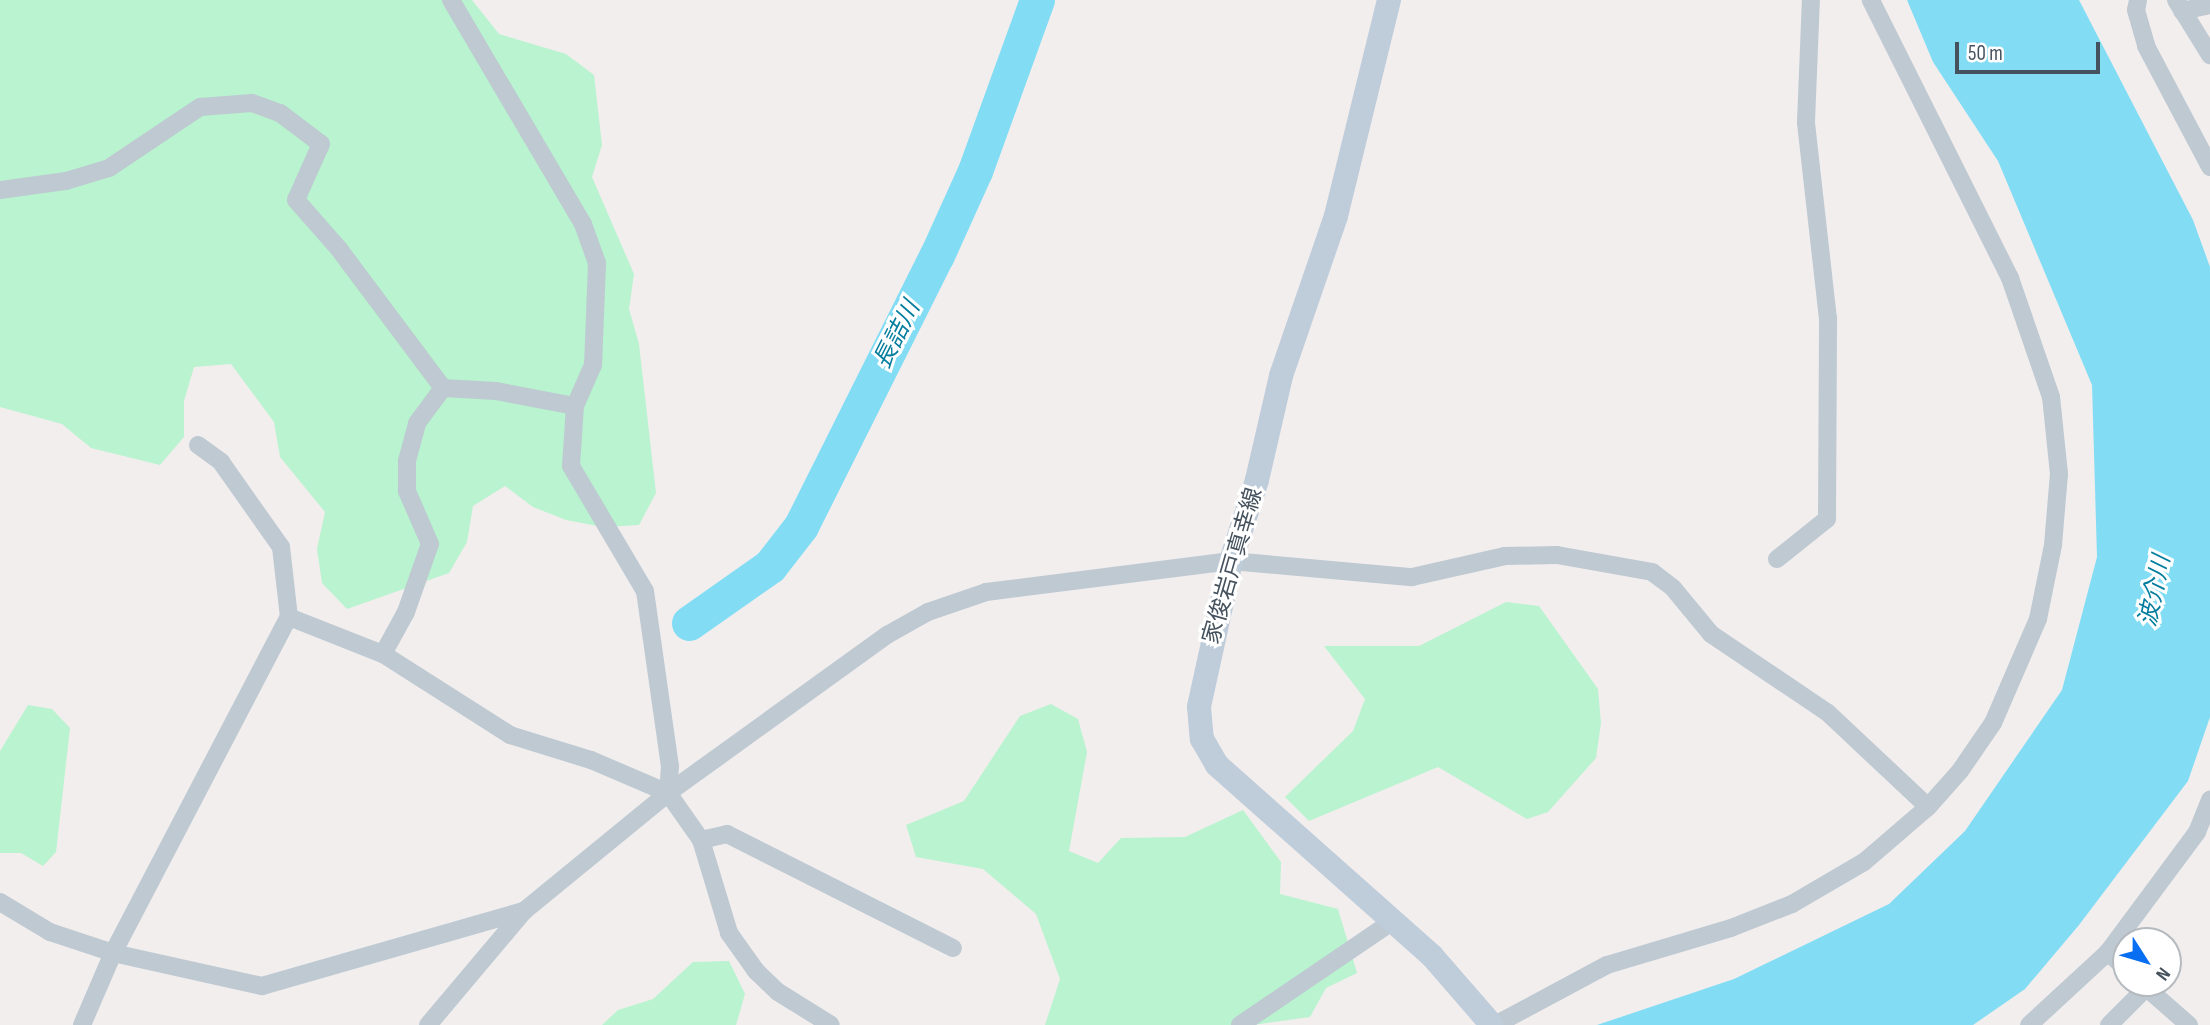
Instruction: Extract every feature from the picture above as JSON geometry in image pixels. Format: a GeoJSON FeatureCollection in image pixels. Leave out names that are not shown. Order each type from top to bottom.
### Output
{"type":"FeatureCollection","features":[{"type":"Feature","properties":{"kind":"main road","name":"家俊岩戸真幸線"},"geometry":{"type":"LineString","coordinates":[[1389,0],[1336,216],[1282,376],[1257,480],[1231,561],[1199,707],[1202,739],[1217,765],[1432,956],[1494,1025]]}},
{"type":"Feature","properties":{"kind":"street"},"geometry":{"type":"LineString","coordinates":[[451,0],[583,224],[597,263],[593,365],[575,406],[571,466],[645,591],[670,766],[668,793]]}},
{"type":"Feature","properties":{"kind":"street"},"geometry":{"type":"LineString","coordinates":[[1777,559],[1827,519],[1828,319],[1806,122],[1811,0]]}},
{"type":"Feature","properties":{"kind":"street"},"geometry":{"type":"LineString","coordinates":[[1494,1025],[1607,965],[1731,928],[1792,904],[1864,862],[1927,807],[1993,723],[2018,670],[2040,607],[2053,545],[2059,474],[2051,397],[2010,278],[1871,0]]}},
{"type":"Feature","properties":{"kind":"street"},"geometry":{"type":"LineString","coordinates":[[2138,0],[2136,10],[2147,46],[2210,167]]}},
{"type":"Feature","properties":{"kind":"street"},"geometry":{"type":"LineString","coordinates":[[2179,5],[2210,5]]}},
{"type":"Feature","properties":{"kind":"street"},"geometry":{"type":"LineString","coordinates":[[2179,5],[2210,55]]}},
{"type":"Feature","properties":{"kind":"street"},"geometry":{"type":"LineString","coordinates":[[0,190],[65,181],[109,168],[200,107],[252,103],[280,113],[321,144],[296,200],[340,249],[443,388]]}},
{"type":"Feature","properties":{"kind":"street"},"geometry":{"type":"LineString","coordinates":[[443,388],[496,391],[575,406]]}},
{"type":"Feature","properties":{"kind":"street"},"geometry":{"type":"LineString","coordinates":[[383,654],[406,612],[430,544],[407,491],[407,461],[417,423],[443,388]]}},
{"type":"Feature","properties":{"kind":"street"},"geometry":{"type":"LineString","coordinates":[[82,1025],[113,953],[289,617],[281,548],[220,462],[198,445]]}},
{"type":"Feature","properties":{"kind":"street"},"geometry":{"type":"LineString","coordinates":[[428,1025],[524,911],[668,793],[887,635],[928,612],[986,592],[1231,561],[1412,577],[1505,556],[1557,555],[1652,572],[1673,588],[1711,634],[1828,713],[1927,807]]}},
{"type":"Feature","properties":{"kind":"street"},"geometry":{"type":"LineString","coordinates":[[289,617],[383,654],[510,734],[591,760],[668,793],[701,840],[729,933],[756,971],[778,992],[831,1025]]}},
{"type":"Feature","properties":{"kind":"street"},"geometry":{"type":"LineString","coordinates":[[2029,1025],[2108,953],[2197,832],[2210,799]]}},
{"type":"Feature","properties":{"kind":"street"},"geometry":{"type":"LineString","coordinates":[[701,840],[727,834],[954,948]]}},
{"type":"Feature","properties":{"kind":"street"},"geometry":{"type":"LineString","coordinates":[[0,902],[50,932],[113,953],[262,986],[524,911]]}},
{"type":"Feature","properties":{"kind":"street"},"geometry":{"type":"LineString","coordinates":[[1240,1025],[1393,921]]}},
{"type":"Feature","properties":{"kind":"street"},"geometry":{"type":"LineString","coordinates":[[2108,953],[2112,957]]}},
{"type":"Feature","properties":{"kind":"street"},"geometry":{"type":"LineString","coordinates":[[2109,1025],[2133,997]]}},
{"type":"Feature","properties":{"kind":"street"},"geometry":{"type":"LineString","coordinates":[[2156,997],[2185,1024]]}},
{"type":"Feature","properties":{"kind":"green space"},"geometry":{"type":"Polygon","coordinates":[[[0,0],[472,0],[499,34],[566,54],[594,75],[602,145],[592,177],[634,274],[629,309],[639,344],[656,493],[639,525],[603,527],[566,520],[533,507],[505,486],[473,506],[467,542],[449,573],[347,609],[322,583],[317,549],[325,512],[280,457],[274,422],[231,364],[194,367],[184,401],[184,437],[160,465],[91,448],[62,424],[0,407],[0,0]]]}},
{"type":"Feature","properties":{"kind":"green space"},"geometry":{"type":"Polygon","coordinates":[[[1506,602],[1539,606],[1598,689],[1601,723],[1596,758],[1548,812],[1527,819],[1438,767],[1309,821],[1285,797],[1353,731],[1365,699],[1324,646],[1419,646],[1506,602]]]}},
{"type":"Feature","properties":{"kind":"green space"},"geometry":{"type":"Polygon","coordinates":[[[1051,704],[1078,719],[1087,752],[1069,851],[1098,863],[1121,838],[1185,837],[1243,810],[1281,862],[1280,894],[1338,909],[1357,973],[1326,988],[1310,1017],[1253,1025],[1045,1025],[1060,979],[1036,914],[983,869],[916,857],[906,825],[964,801],[1020,716],[1051,704]]]}},
{"type":"Feature","properties":{"kind":"green space"},"geometry":{"type":"Polygon","coordinates":[[[28,705],[52,709],[70,728],[56,852],[43,866],[21,853],[0,853],[0,751],[28,705]]]}},
{"type":"Feature","properties":{"kind":"green space"},"geometry":{"type":"Polygon","coordinates":[[[729,961],[745,994],[736,1025],[602,1025],[618,1010],[653,999],[693,962],[729,961]]]}},
{"type":"Feature","properties":{"kind":"water","name":"波介川"},"geometry":{"type":"Polygon","coordinates":[[[1907,0],[2079,0],[2193,220],[2210,267],[2210,717],[2188,781],[2079,925],[2025,989],[1973,1025],[1597,1025],[1734,979],[1889,904],[1965,831],[2062,690],[2097,557],[2092,385],[1998,161],[1933,62],[1907,0]]]}},
{"type":"Feature","properties":{"kind":"waterway","name":"長詰川"},"geometry":{"type":"LineString","coordinates":[[689,623],[770,566],[801,526],[937,255],[975,171],[1037,0]]}}]}
